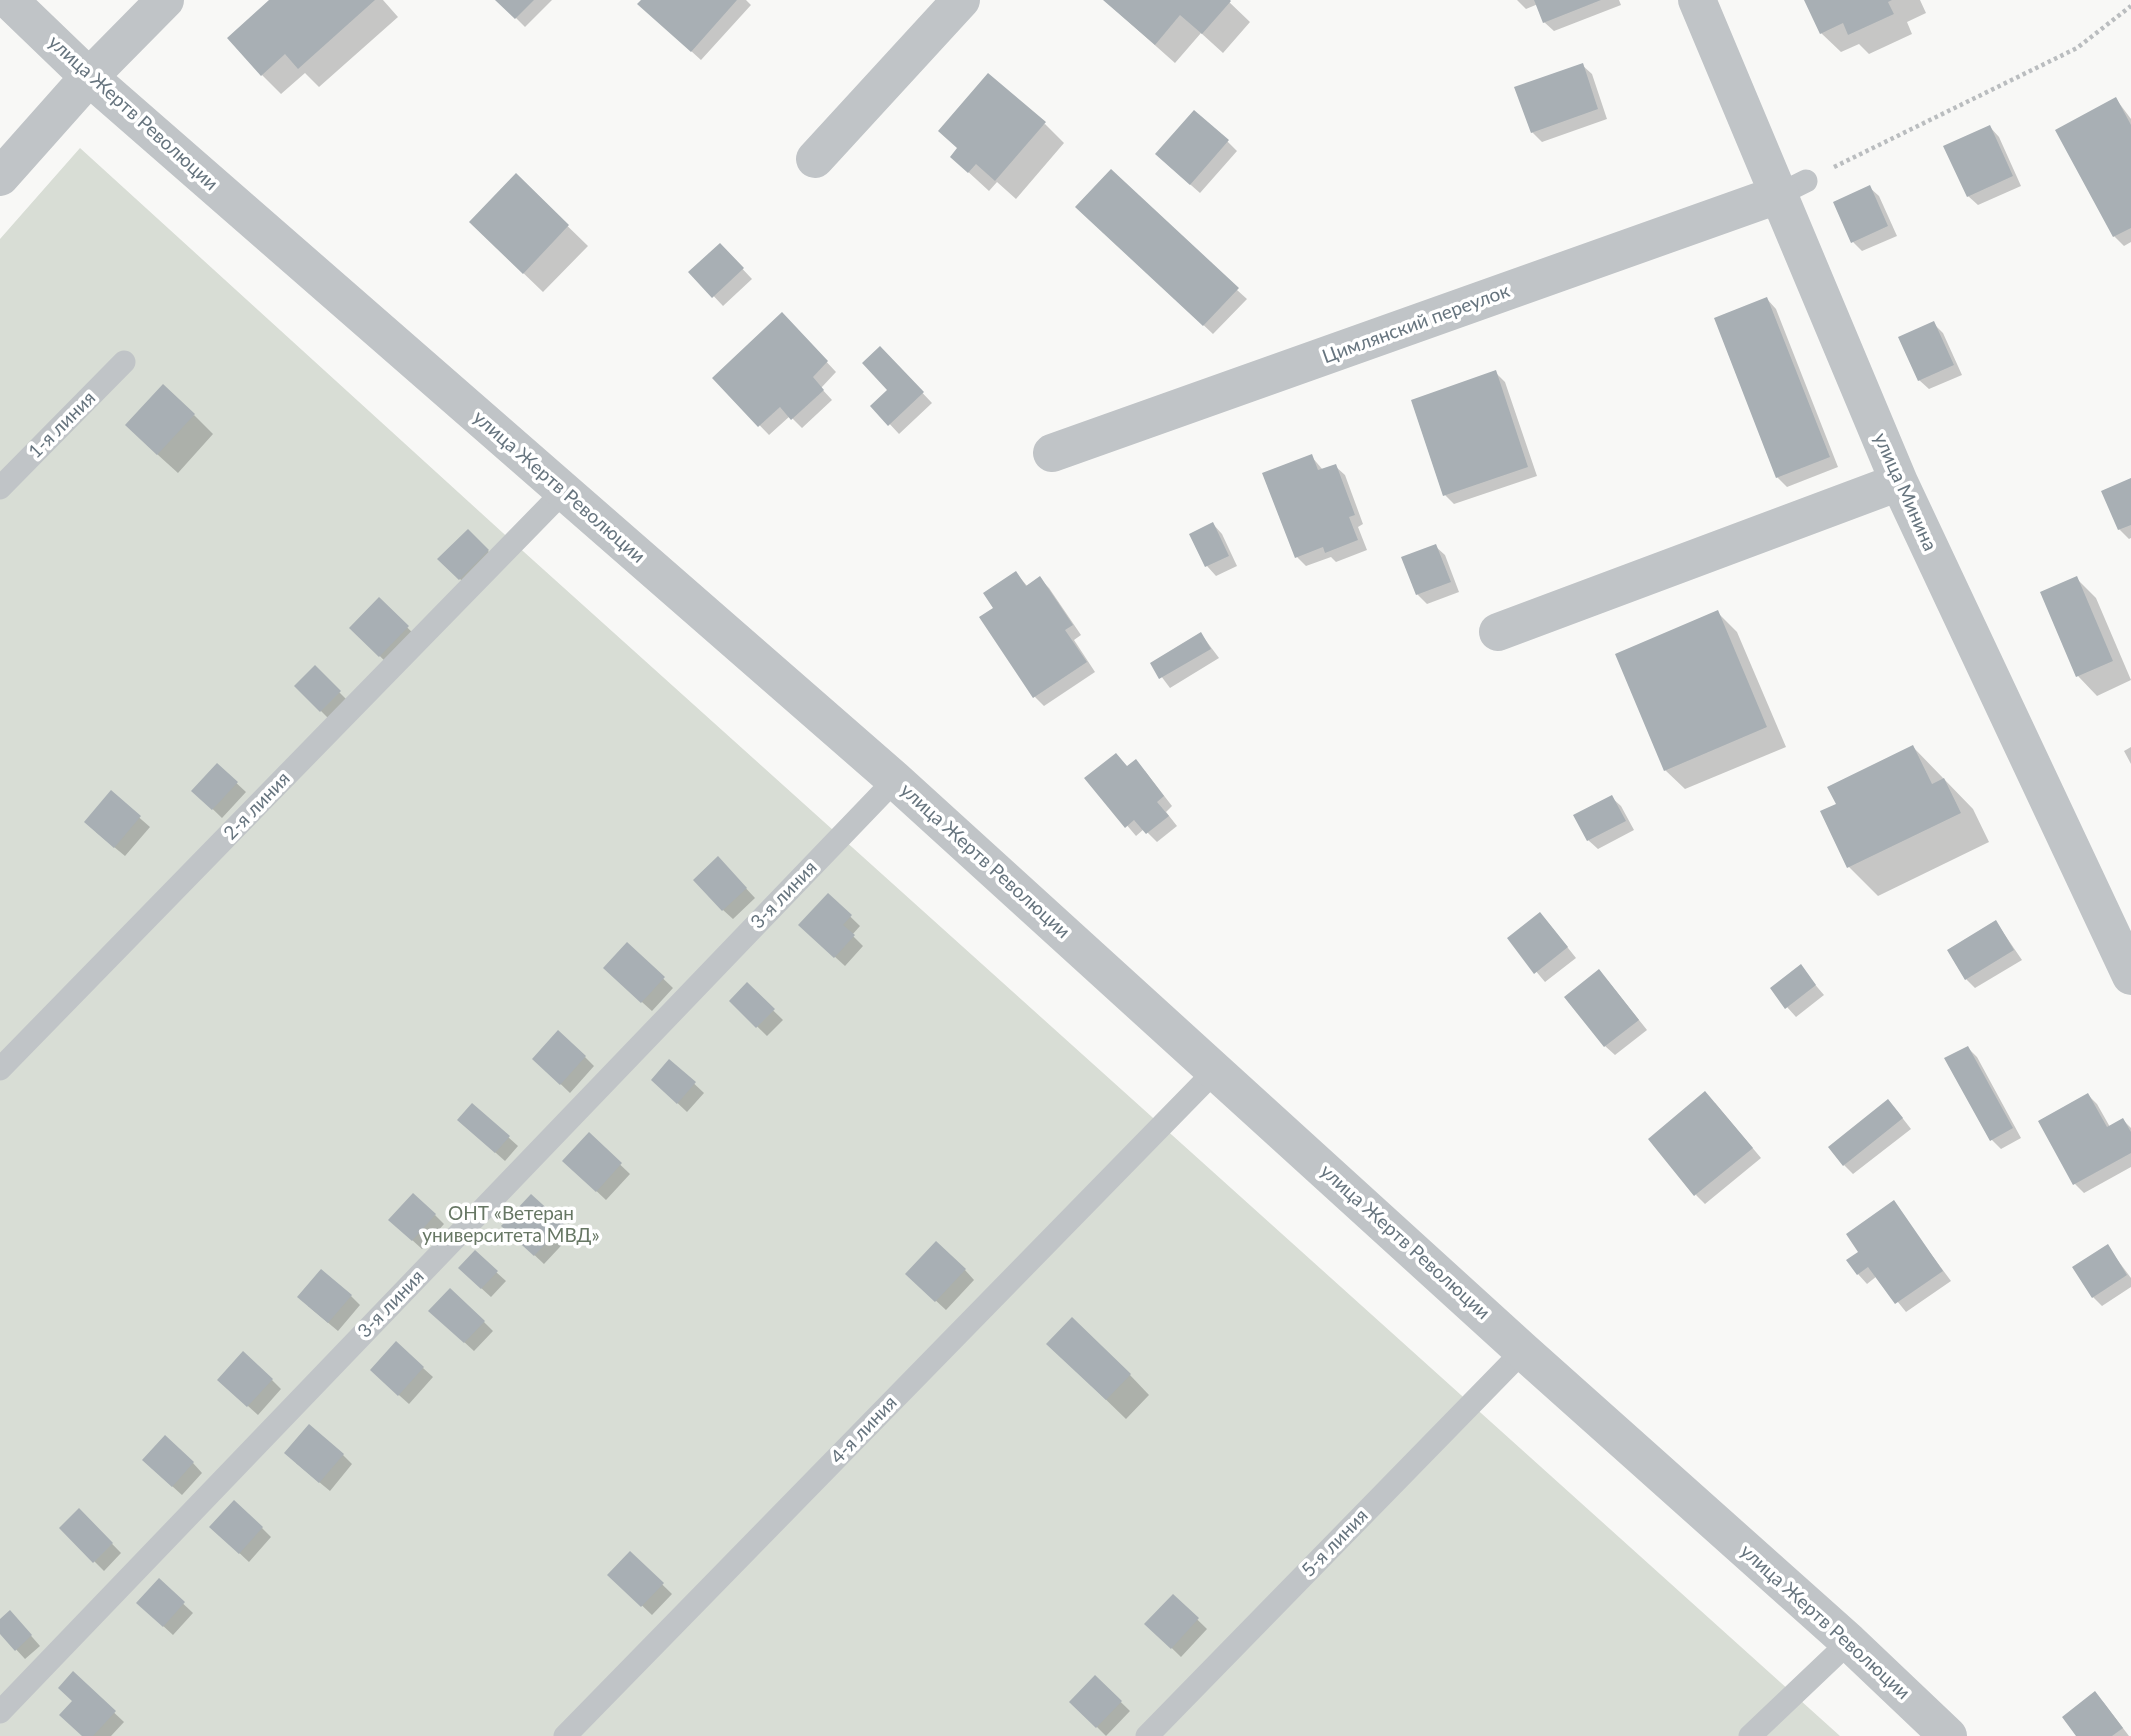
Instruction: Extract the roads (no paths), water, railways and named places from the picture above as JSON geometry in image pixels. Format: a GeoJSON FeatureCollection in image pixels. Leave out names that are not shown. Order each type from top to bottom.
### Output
{"type":"FeatureCollection","features":[{"type":"Feature","properties":{"kind":"street","name":"улица Жертв Революции"},"geometry":{"type":"LineString","coordinates":[[9,0],[89,77],[895,780],[1523,1351],[1849,1642],[1948,1736]]}},
{"type":"Feature","properties":{"kind":"street"},"geometry":{"type":"LineString","coordinates":[[0,177],[89,77],[165,0]]}},
{"type":"Feature","properties":{"kind":"street"},"geometry":{"type":"LineString","coordinates":[[816,159],[961,0]]}},
{"type":"Feature","properties":{"kind":"street","name":"улица Минина"},"geometry":{"type":"LineString","coordinates":[[1697,0],[1793,188],[1899,482],[2131,976]]}},
{"type":"Feature","properties":{"kind":"street","name":"Цимлянский переулок"},"geometry":{"type":"LineString","coordinates":[[1052,453],[1793,188]]}},
{"type":"Feature","properties":{"kind":"street"},"geometry":{"type":"LineString","coordinates":[[1498,632],[1899,482]]}},
{"type":"Feature","properties":{"kind":"lane","name":"1-я линия"},"geometry":{"type":"LineString","coordinates":[[0,488],[124,362]]}},
{"type":"Feature","properties":{"kind":"lane","name":"2-я линия"},"geometry":{"type":"LineString","coordinates":[[0,1069],[564,491]]}},
{"type":"Feature","properties":{"kind":"lane","name":"3-я линия"},"geometry":{"type":"LineString","coordinates":[[0,1712],[895,780]]}},
{"type":"Feature","properties":{"kind":"lane","name":"4-я линия"},"geometry":{"type":"LineString","coordinates":[[565,1736],[1216,1070]]}},
{"type":"Feature","properties":{"kind":"lane","name":"5-я линия"},"geometry":{"type":"LineString","coordinates":[[1147,1736],[1523,1351]]}},
{"type":"Feature","properties":{"kind":"lane"},"geometry":{"type":"LineString","coordinates":[[1750,1736],[1849,1642]]}},
{"type":"Feature","properties":{"kind":"park label","name":"ОНТ «Ветеран университета МВД»"},"geometry":{"type":"Point","coordinates":[511,1225]}}]}
